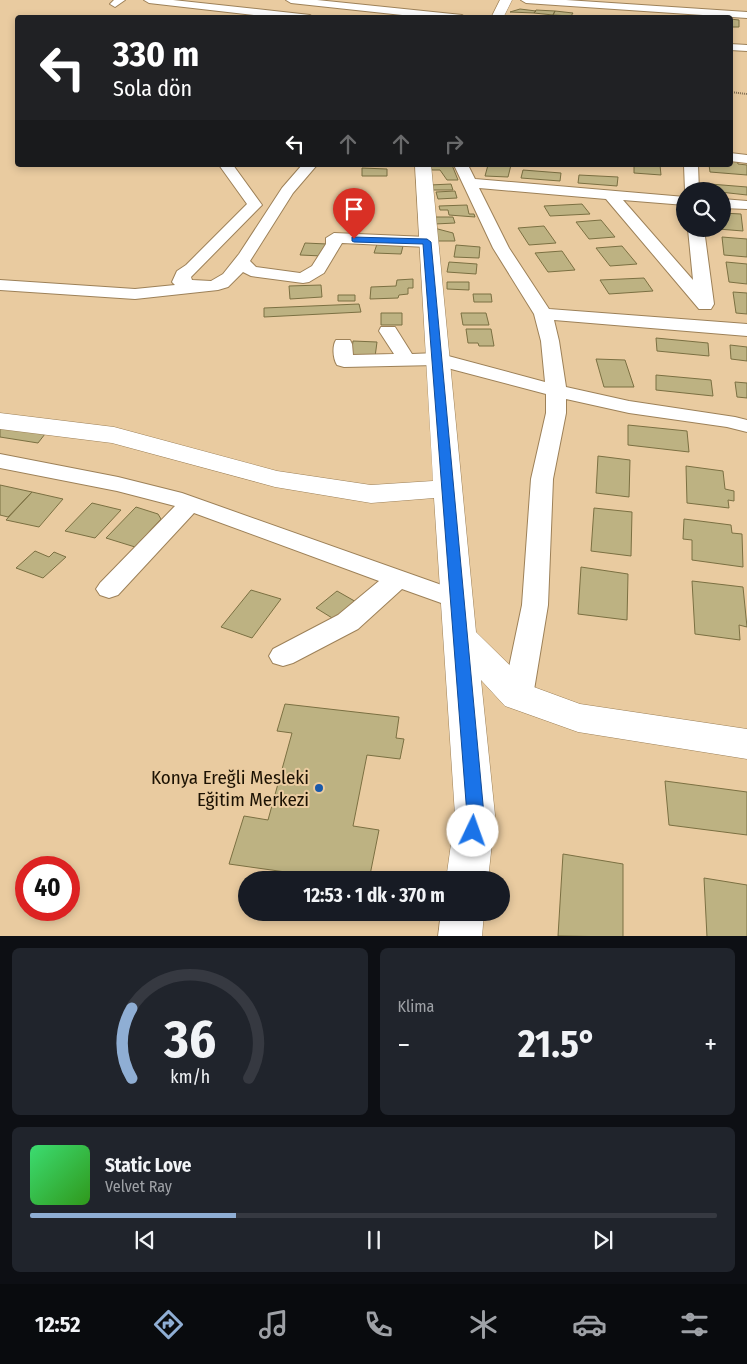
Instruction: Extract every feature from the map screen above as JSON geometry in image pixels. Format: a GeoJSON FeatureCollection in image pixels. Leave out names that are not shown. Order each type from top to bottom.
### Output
{"type":"FeatureCollection","features":[{"type":"Feature","properties":{"kind":"street"},"geometry":{"type":"LineString","coordinates":[[149,0],[283,15]]}},
{"type":"Feature","properties":{"kind":"street"},"geometry":{"type":"LineString","coordinates":[[291,0],[316,1],[436,15]]}},
{"type":"Feature","properties":{"kind":"street"},"geometry":{"type":"LineString","coordinates":[[498,15],[506,0]]}},
{"type":"Feature","properties":{"kind":"street"},"geometry":{"type":"LineString","coordinates":[[526,0],[747,15]]}},
{"type":"Feature","properties":{"kind":"street"},"geometry":{"type":"LineString","coordinates":[[733,47],[747,48]]}},
{"type":"Feature","properties":{"kind":"street"},"geometry":{"type":"LineString","coordinates":[[733,157],[747,159]]}},
{"type":"Feature","properties":{"kind":"street"},"geometry":{"type":"LineString","coordinates":[[200,288],[181,282],[183,275],[192,269],[255,205],[228,167]]}},
{"type":"Feature","properties":{"kind":"street"},"geometry":{"type":"LineString","coordinates":[[0,285],[135,294],[200,288],[223,283],[237,270],[288,190],[308,167]]}},
{"type":"Feature","properties":{"kind":"street"},"geometry":{"type":"LineString","coordinates":[[423,167],[427,242],[476,815],[468,871]]}},
{"type":"Feature","properties":{"kind":"street"},"geometry":{"type":"LineString","coordinates":[[691,167],[692,182]]}},
{"type":"Feature","properties":{"kind":"street"},"geometry":{"type":"LineString","coordinates":[[466,174],[611,195],[676,200]]}},
{"type":"Feature","properties":{"kind":"street"},"geometry":{"type":"LineString","coordinates":[[466,174],[501,248],[543,314],[550,341],[556,391],[556,413],[542,478],[534,606],[518,696]]}},
{"type":"Feature","properties":{"kind":"street"},"geometry":{"type":"LineString","coordinates":[[611,195],[705,304]]}},
{"type":"Feature","properties":{"kind":"street"},"geometry":{"type":"LineString","coordinates":[[731,204],[747,205]]}},
{"type":"Feature","properties":{"kind":"street"},"geometry":{"type":"LineString","coordinates":[[697,237],[708,326]]}},
{"type":"Feature","properties":{"kind":"street"},"geometry":{"type":"LineString","coordinates":[[241,261],[251,271],[303,278],[318,269],[334,244],[334,238],[427,242]]}},
{"type":"Feature","properties":{"kind":"street"},"geometry":{"type":"LineString","coordinates":[[543,314],[747,330]]}},
{"type":"Feature","properties":{"kind":"street"},"geometry":{"type":"LineString","coordinates":[[388,331],[407,360]]}},
{"type":"Feature","properties":{"kind":"street"},"geometry":{"type":"LineString","coordinates":[[343,344],[344,361],[437,358],[556,391],[629,407],[728,420],[747,426]]}},
{"type":"Feature","properties":{"kind":"street"},"geometry":{"type":"LineString","coordinates":[[0,421],[114,436],[275,479],[371,494],[449,488]]}},
{"type":"Feature","properties":{"kind":"street"},"geometry":{"type":"LineString","coordinates":[[0,461],[118,484],[190,504],[458,600]]}},
{"type":"Feature","properties":{"kind":"street"},"geometry":{"type":"LineString","coordinates":[[109,589],[190,504]]}},
{"type":"Feature","properties":{"kind":"street"},"geometry":{"type":"LineString","coordinates":[[283,656],[348,622],[398,579]]}},
{"type":"Feature","properties":{"kind":"street"},"geometry":{"type":"LineString","coordinates":[[461,637],[518,696],[578,718],[747,744]]}},
{"type":"Feature","properties":{"kind":"street"},"geometry":{"type":"LineString","coordinates":[[460,936],[462,921]]}},
{"type":"Feature","properties":{"kind":"path"},"geometry":{"type":"LineString","coordinates":[[733,92],[747,94]]}},
{"type":"Feature","properties":{"kind":"building"},"geometry":{"type":"Polygon","coordinates":[[[520,9],[536,11],[534,13],[510,12],[520,9]]]}},
{"type":"Feature","properties":{"kind":"building"},"geometry":{"type":"Polygon","coordinates":[[[536,10],[555,11],[553,15],[534,13],[536,10]]]}},
{"type":"Feature","properties":{"kind":"building"},"geometry":{"type":"Polygon","coordinates":[[[555,11],[573,13],[572,15],[553,15],[555,11]]]}},
{"type":"Feature","properties":{"kind":"building"},"geometry":{"type":"Polygon","coordinates":[[[733,19],[739,20],[739,27],[733,27],[733,19]]]}},
{"type":"Feature","properties":{"kind":"building"},"geometry":{"type":"Polygon","coordinates":[[[733,160],[737,161],[738,164],[747,165],[747,175],[710,172],[709,167],[733,167],[733,160]]]}},
{"type":"Feature","properties":{"kind":"building"},"geometry":{"type":"Polygon","coordinates":[[[431,167],[453,167],[458,180],[447,180],[440,170],[432,170],[431,167]]]}},
{"type":"Feature","properties":{"kind":"building"},"geometry":{"type":"Polygon","coordinates":[[[487,167],[510,167],[508,177],[485,176],[487,167]]]}},
{"type":"Feature","properties":{"kind":"building"},"geometry":{"type":"Polygon","coordinates":[[[634,167],[660,167],[661,175],[634,173],[634,167]]]}},
{"type":"Feature","properties":{"kind":"building"},"geometry":{"type":"Polygon","coordinates":[[[362,168],[387,169],[387,176],[362,176],[362,168]]]}},
{"type":"Feature","properties":{"kind":"building"},"geometry":{"type":"Polygon","coordinates":[[[523,170],[561,173],[560,181],[521,178],[523,170]]]}},
{"type":"Feature","properties":{"kind":"building"},"geometry":{"type":"Polygon","coordinates":[[[579,175],[618,177],[617,186],[578,183],[579,175]]]}},
{"type":"Feature","properties":{"kind":"building"},"geometry":{"type":"Polygon","coordinates":[[[451,184],[453,190],[431,190],[430,185],[451,184]]]}},
{"type":"Feature","properties":{"kind":"building"},"geometry":{"type":"Polygon","coordinates":[[[731,186],[747,187],[747,195],[731,193],[731,186]]]}},
{"type":"Feature","properties":{"kind":"building"},"geometry":{"type":"Polygon","coordinates":[[[455,191],[457,198],[438,199],[436,192],[455,191]]]}},
{"type":"Feature","properties":{"kind":"building"},"geometry":{"type":"Polygon","coordinates":[[[582,204],[590,214],[550,216],[544,206],[582,204]]]}},
{"type":"Feature","properties":{"kind":"building"},"geometry":{"type":"Polygon","coordinates":[[[467,205],[469,214],[474,214],[475,217],[449,215],[448,210],[440,210],[439,206],[467,205]]]}},
{"type":"Feature","properties":{"kind":"building"},"geometry":{"type":"Polygon","coordinates":[[[731,213],[741,214],[743,231],[731,230],[731,213]]]}},
{"type":"Feature","properties":{"kind":"building"},"geometry":{"type":"Polygon","coordinates":[[[433,217],[453,217],[455,223],[435,224],[433,217]]]}},
{"type":"Feature","properties":{"kind":"building"},"geometry":{"type":"Polygon","coordinates":[[[601,220],[615,237],[589,239],[576,222],[601,220]]]}},
{"type":"Feature","properties":{"kind":"building"},"geometry":{"type":"Polygon","coordinates":[[[544,226],[556,243],[529,245],[518,228],[544,226]]]}},
{"type":"Feature","properties":{"kind":"building"},"geometry":{"type":"Polygon","coordinates":[[[434,228],[453,233],[455,241],[436,241],[434,228]]]}},
{"type":"Feature","properties":{"kind":"building"},"geometry":{"type":"Polygon","coordinates":[[[722,237],[747,239],[747,257],[724,255],[722,237]]]}},
{"type":"Feature","properties":{"kind":"building"},"geometry":{"type":"Polygon","coordinates":[[[305,243],[327,244],[322,256],[300,255],[305,243]]]}},
{"type":"Feature","properties":{"kind":"building"},"geometry":{"type":"Polygon","coordinates":[[[377,244],[403,246],[401,254],[374,253],[377,244]]]}},
{"type":"Feature","properties":{"kind":"building"},"geometry":{"type":"Polygon","coordinates":[[[456,245],[480,247],[479,258],[454,257],[456,245]]]}},
{"type":"Feature","properties":{"kind":"building"},"geometry":{"type":"Polygon","coordinates":[[[622,246],[637,264],[610,266],[596,248],[622,246]]]}},
{"type":"Feature","properties":{"kind":"building"},"geometry":{"type":"Polygon","coordinates":[[[562,251],[575,270],[548,272],[535,253],[562,251]]]}},
{"type":"Feature","properties":{"kind":"building"},"geometry":{"type":"Polygon","coordinates":[[[449,262],[477,264],[476,274],[447,272],[449,262]]]}},
{"type":"Feature","properties":{"kind":"building"},"geometry":{"type":"Polygon","coordinates":[[[726,262],[747,264],[747,284],[729,282],[726,262]]]}},
{"type":"Feature","properties":{"kind":"building"},"geometry":{"type":"Polygon","coordinates":[[[644,278],[653,291],[609,294],[600,280],[644,278]]]}},
{"type":"Feature","properties":{"kind":"building"},"geometry":{"type":"Polygon","coordinates":[[[413,279],[413,288],[408,288],[408,294],[399,295],[398,298],[370,299],[371,287],[396,286],[397,280],[413,279]]]}},
{"type":"Feature","properties":{"kind":"building"},"geometry":{"type":"Polygon","coordinates":[[[447,282],[469,282],[469,290],[447,289],[447,282]]]}},
{"type":"Feature","properties":{"kind":"building"},"geometry":{"type":"Polygon","coordinates":[[[321,285],[322,297],[290,299],[289,286],[321,285]]]}},
{"type":"Feature","properties":{"kind":"building"},"geometry":{"type":"Polygon","coordinates":[[[733,292],[747,293],[747,314],[736,313],[733,292]]]}},
{"type":"Feature","properties":{"kind":"building"},"geometry":{"type":"Polygon","coordinates":[[[473,294],[491,294],[492,302],[474,302],[473,294]]]}},
{"type":"Feature","properties":{"kind":"building"},"geometry":{"type":"Polygon","coordinates":[[[338,295],[355,295],[355,301],[338,301],[338,295]]]}},
{"type":"Feature","properties":{"kind":"building"},"geometry":{"type":"Polygon","coordinates":[[[359,304],[361,312],[264,317],[264,308],[359,304]]]}},
{"type":"Feature","properties":{"kind":"building"},"geometry":{"type":"Polygon","coordinates":[[[381,313],[402,313],[402,325],[381,325],[381,313]]]}},
{"type":"Feature","properties":{"kind":"building"},"geometry":{"type":"Polygon","coordinates":[[[461,313],[486,313],[489,325],[463,325],[461,313]]]}},
{"type":"Feature","properties":{"kind":"building"},"geometry":{"type":"Polygon","coordinates":[[[466,329],[491,329],[494,346],[479,346],[478,343],[468,343],[466,329]]]}},
{"type":"Feature","properties":{"kind":"building"},"geometry":{"type":"Polygon","coordinates":[[[656,338],[708,343],[709,356],[657,351],[656,338]]]}},
{"type":"Feature","properties":{"kind":"building"},"geometry":{"type":"Polygon","coordinates":[[[353,341],[377,342],[375,357],[351,356],[353,341]]]}},
{"type":"Feature","properties":{"kind":"building"},"geometry":{"type":"Polygon","coordinates":[[[730,345],[747,347],[747,361],[731,359],[730,345]]]}},
{"type":"Feature","properties":{"kind":"building"},"geometry":{"type":"Polygon","coordinates":[[[596,359],[625,360],[634,387],[604,387],[596,359]]]}},
{"type":"Feature","properties":{"kind":"building"},"geometry":{"type":"Polygon","coordinates":[[[656,375],[711,380],[713,396],[656,390],[656,375]]]}},
{"type":"Feature","properties":{"kind":"building"},"geometry":{"type":"Polygon","coordinates":[[[735,382],[747,383],[747,398],[737,397],[735,382]]]}},
{"type":"Feature","properties":{"kind":"building"},"geometry":{"type":"Polygon","coordinates":[[[628,425],[687,431],[689,452],[628,445],[628,425]]]}},
{"type":"Feature","properties":{"kind":"building"},"geometry":{"type":"Polygon","coordinates":[[[0,427],[45,434],[38,443],[0,437],[0,427]]]}},
{"type":"Feature","properties":{"kind":"building"},"geometry":{"type":"Polygon","coordinates":[[[598,456],[630,460],[629,497],[596,493],[598,456]]]}},
{"type":"Feature","properties":{"kind":"building"},"geometry":{"type":"Polygon","coordinates":[[[686,466],[723,471],[725,489],[734,491],[734,501],[728,500],[729,508],[687,503],[686,466]]]}},
{"type":"Feature","properties":{"kind":"building"},"geometry":{"type":"Polygon","coordinates":[[[0,485],[32,492],[8,517],[0,515],[0,485]]]}},
{"type":"Feature","properties":{"kind":"building"},"geometry":{"type":"Polygon","coordinates":[[[32,492],[63,499],[39,527],[6,520],[32,492]]]}},
{"type":"Feature","properties":{"kind":"building"},"geometry":{"type":"Polygon","coordinates":[[[92,503],[121,510],[95,538],[65,531],[92,503]]]}},
{"type":"Feature","properties":{"kind":"building"},"geometry":{"type":"Polygon","coordinates":[[[136,507],[158,514],[161,519],[135,547],[106,538],[136,507]]]}},
{"type":"Feature","properties":{"kind":"building"},"geometry":{"type":"Polygon","coordinates":[[[594,508],[632,512],[631,556],[591,551],[594,508]]]}},
{"type":"Feature","properties":{"kind":"building"},"geometry":{"type":"Polygon","coordinates":[[[684,519],[731,525],[732,533],[742,534],[743,567],[692,560],[692,540],[683,539],[684,519]]]}},
{"type":"Feature","properties":{"kind":"building"},"geometry":{"type":"Polygon","coordinates":[[[35,551],[49,557],[54,552],[66,557],[43,578],[16,568],[35,551]]]}},
{"type":"Feature","properties":{"kind":"building"},"geometry":{"type":"Polygon","coordinates":[[[581,567],[628,574],[627,620],[578,614],[581,567]]]}},
{"type":"Feature","properties":{"kind":"building"},"geometry":{"type":"Polygon","coordinates":[[[692,581],[743,587],[747,627],[739,625],[740,640],[695,634],[692,581]]]}},
{"type":"Feature","properties":{"kind":"building"},"geometry":{"type":"Polygon","coordinates":[[[251,590],[281,599],[252,638],[221,627],[251,590]]]}},
{"type":"Feature","properties":{"kind":"building"},"geometry":{"type":"Polygon","coordinates":[[[337,591],[358,603],[337,621],[316,608],[337,591]]]}},
{"type":"Feature","properties":{"kind":"building","name":"Konya Ereğli Mesleki Eğitim Merkezi"},"geometry":{"type":"Polygon","coordinates":[[[285,704],[399,717],[396,738],[404,739],[400,759],[367,755],[353,826],[379,830],[371,871],[278,871],[229,864],[244,816],[268,820],[292,733],[277,731],[285,704]]]}},
{"type":"Feature","properties":{"kind":"building"},"geometry":{"type":"Polygon","coordinates":[[[665,781],[747,792],[747,835],[669,825],[665,781]]]}},
{"type":"Feature","properties":{"kind":"building"},"geometry":{"type":"Polygon","coordinates":[[[563,854],[623,864],[623,936],[558,936],[563,854]]]}},
{"type":"Feature","properties":{"kind":"building"},"geometry":{"type":"Polygon","coordinates":[[[704,878],[747,885],[747,936],[707,936],[704,878]]]}},
{"type":"Feature","properties":{"kind":"place","name":"Konya Ereğli Mesleki Eğitim Merkezi"},"geometry":{"type":"Point","coordinates":[319,788]}},
{"type":"Feature","properties":{"kind":"route"},"geometry":{"type":"LineString","coordinates":[[354,239],[427,242],[476,815],[473,831]]}}]}
